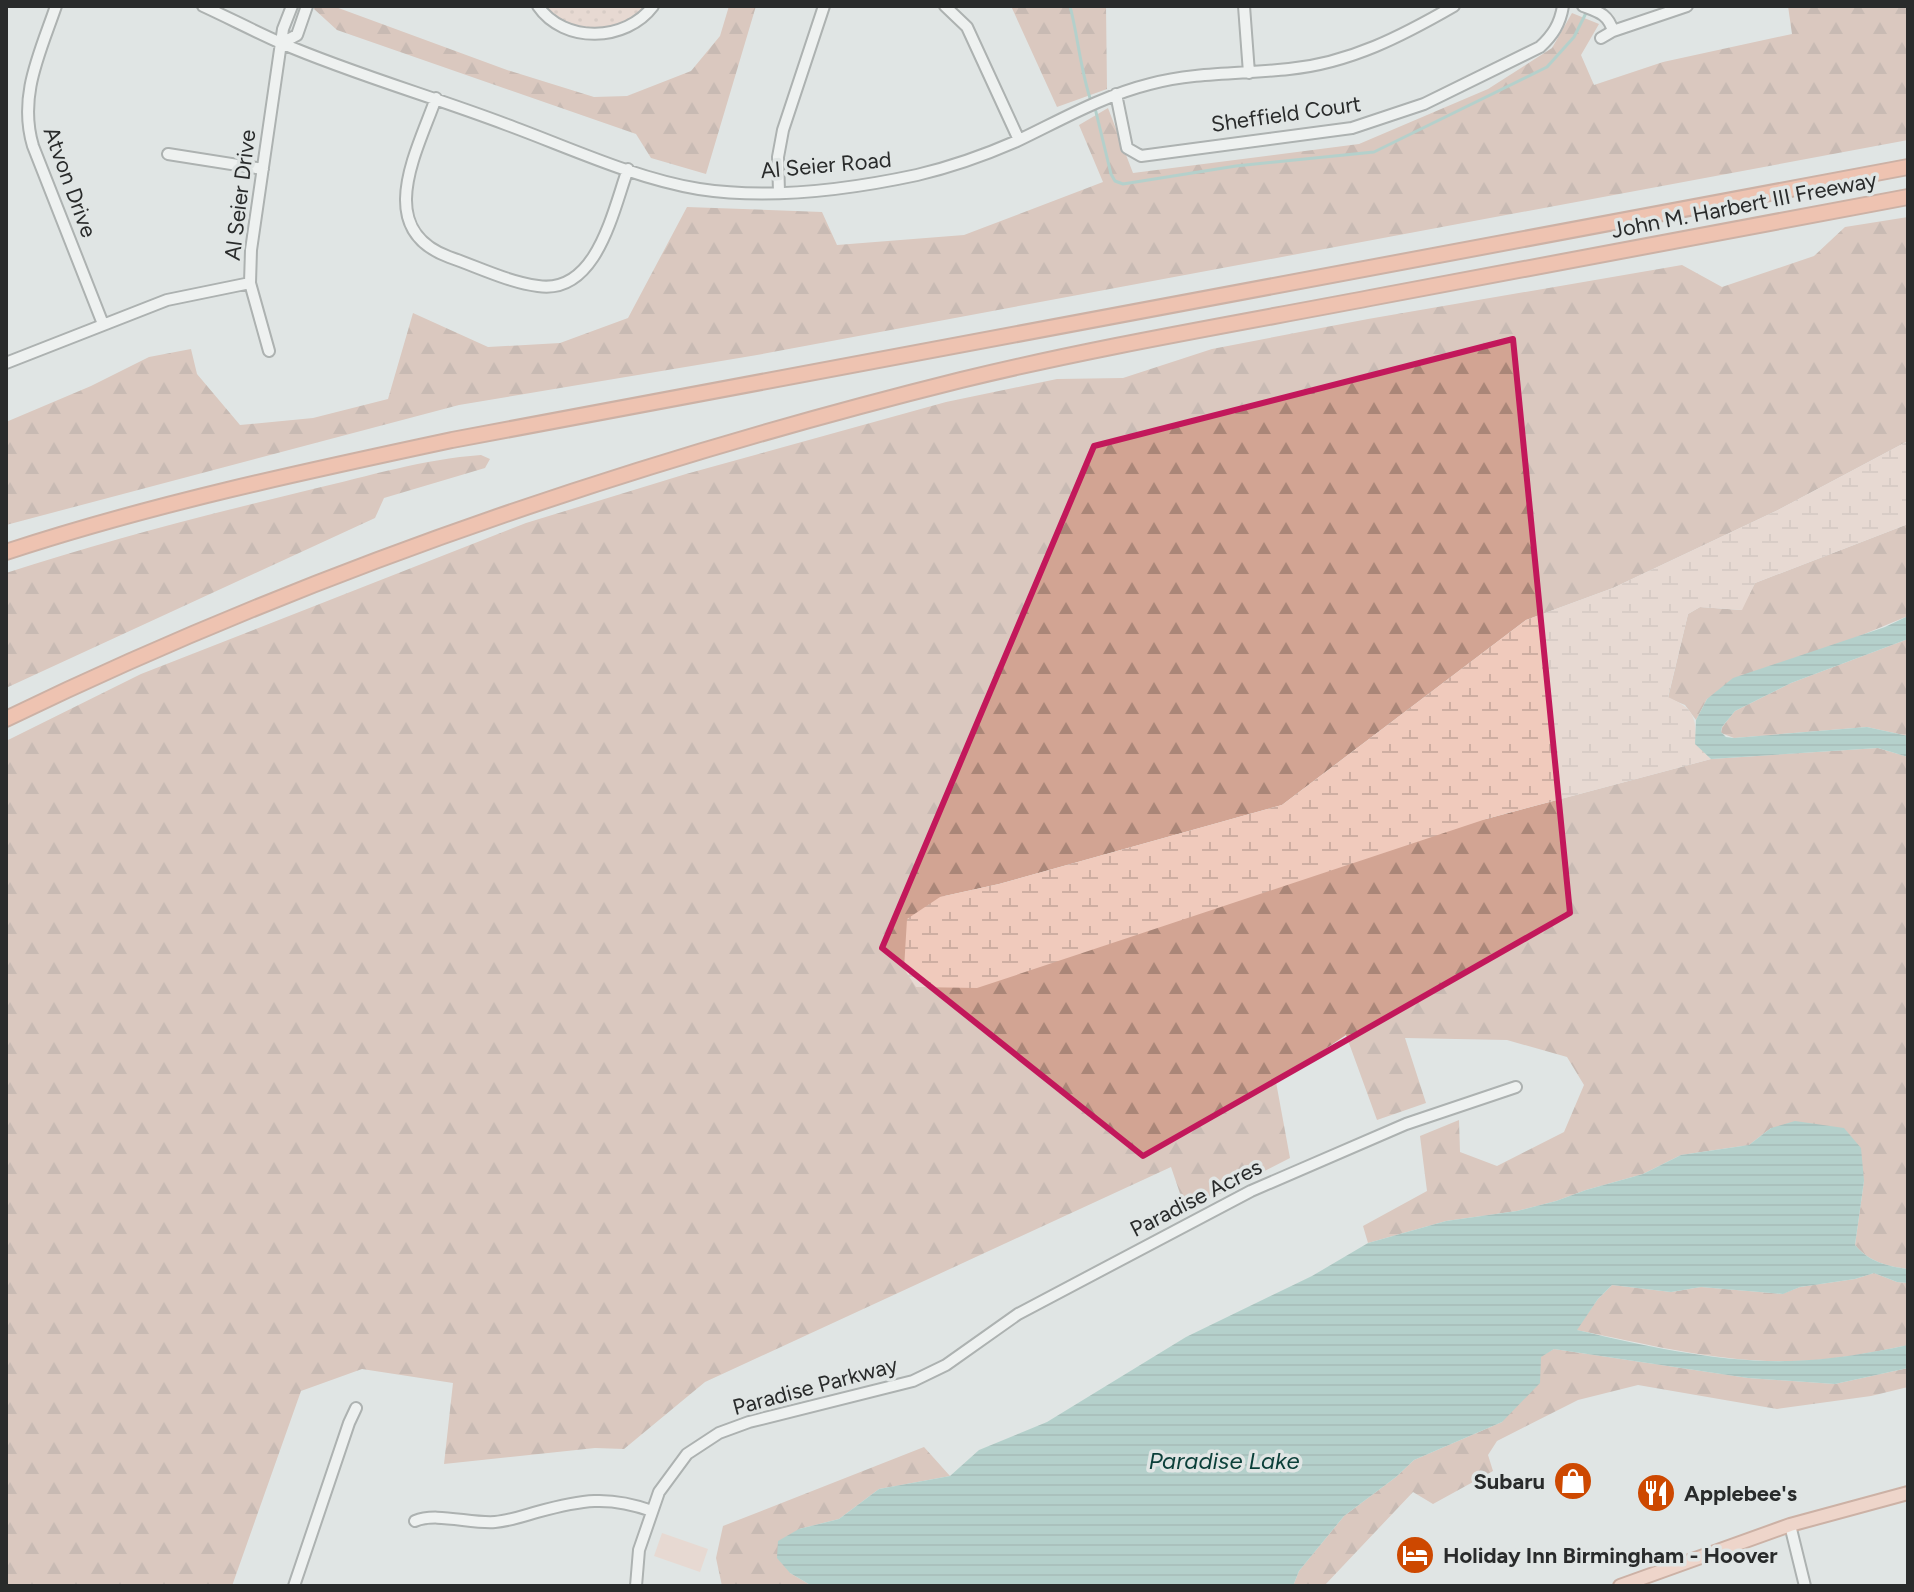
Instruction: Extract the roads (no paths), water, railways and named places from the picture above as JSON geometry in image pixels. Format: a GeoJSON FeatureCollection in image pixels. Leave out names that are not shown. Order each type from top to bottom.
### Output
{"type":"FeatureCollection","features":[{"type":"Feature","properties":{"kind":"highway"},"geometry":{"type":"LineString","coordinates":[[6,552],[71,531],[276,477],[452,440],[1908,167]]}},
{"type":"Feature","properties":{"kind":"highway","name":"John M. Harbert III Freeway"},"geometry":{"type":"LineString","coordinates":[[6,719],[166,645],[345,572],[531,505],[729,444],[963,380],[1109,348],[1908,197]]}},
{"type":"Feature","properties":{"kind":"main road"},"geometry":{"type":"LineString","coordinates":[[1620,1586],[1790,1525],[1908,1493]]}},
{"type":"Feature","properties":{"kind":"street","name":"Atvon Drive"},"geometry":{"type":"LineString","coordinates":[[56,6],[30,81],[27,120],[33,146],[103,324]]}},
{"type":"Feature","properties":{"kind":"street","name":"Al Seier Road"},"geometry":{"type":"LineString","coordinates":[[203,6],[282,43],[628,169],[725,192],[843,188],[947,167],[1019,140],[1116,94],[1176,78],[1292,69],[1357,54],[1385,43],[1434,11],[1454,6]]}},
{"type":"Feature","properties":{"kind":"street","name":"Al Seier Drive"},"geometry":{"type":"LineString","coordinates":[[269,351],[250,283],[251,250],[283,29],[292,6]]}},
{"type":"Feature","properties":{"kind":"street"},"geometry":{"type":"LineString","coordinates":[[282,43],[297,35],[307,6]]}},
{"type":"Feature","properties":{"kind":"street"},"geometry":{"type":"LineString","coordinates":[[538,6],[563,28],[599,35],[642,19],[653,6]]}},
{"type":"Feature","properties":{"kind":"street"},"geometry":{"type":"LineString","coordinates":[[779,192],[778,157],[783,130],[824,6]]}},
{"type":"Feature","properties":{"kind":"street"},"geometry":{"type":"LineString","coordinates":[[945,6],[967,27],[1019,140]]}},
{"type":"Feature","properties":{"kind":"street"},"geometry":{"type":"LineString","coordinates":[[1244,6],[1249,73]]}},
{"type":"Feature","properties":{"kind":"street","name":"Sheffield Court"},"geometry":{"type":"LineString","coordinates":[[1116,94],[1127,148],[1141,156],[1352,128],[1424,104],[1540,47],[1552,36],[1563,6]]}},
{"type":"Feature","properties":{"kind":"street"},"geometry":{"type":"LineString","coordinates":[[1583,6],[1610,21],[1613,31]]}},
{"type":"Feature","properties":{"kind":"street"},"geometry":{"type":"LineString","coordinates":[[1601,38],[1687,6]]}},
{"type":"Feature","properties":{"kind":"street"},"geometry":{"type":"LineString","coordinates":[[436,98],[408,180],[405,206],[418,237],[436,252],[449,257],[537,286],[565,282],[584,271],[598,251],[628,169]]}},
{"type":"Feature","properties":{"kind":"street"},"geometry":{"type":"LineString","coordinates":[[168,154],[263,169]]}},
{"type":"Feature","properties":{"kind":"street"},"geometry":{"type":"LineString","coordinates":[[6,363],[167,300],[250,283]]}},
{"type":"Feature","properties":{"kind":"street","name":"Paradise Acres"},"geometry":{"type":"LineString","coordinates":[[913,1381],[946,1365],[1018,1314],[1251,1191],[1406,1124],[1516,1087]]}},
{"type":"Feature","properties":{"kind":"street","name":"Paradise Parkway"},"geometry":{"type":"LineString","coordinates":[[636,1586],[639,1550],[652,1511],[668,1477],[687,1454],[719,1433],[749,1422],[913,1381]]}},
{"type":"Feature","properties":{"kind":"street"},"geometry":{"type":"LineString","coordinates":[[294,1586],[356,1408]]}},
{"type":"Feature","properties":{"kind":"street"},"geometry":{"type":"LineString","coordinates":[[415,1521],[430,1517],[463,1522],[499,1522],[591,1499],[615,1500],[652,1511]]}},
{"type":"Feature","properties":{"kind":"street"},"geometry":{"type":"LineString","coordinates":[[1790,1525],[1805,1586]]}},
{"type":"Feature","properties":{"kind":"water"},"geometry":{"type":"Polygon","coordinates":[[[1908,616],[1908,639],[1791,683],[1735,711],[1721,732],[1726,737],[1734,738],[1867,727],[1908,736],[1908,757],[1878,748],[1711,759],[1695,744],[1696,720],[1707,699],[1733,678],[1885,627],[1908,616]]]}},
{"type":"Feature","properties":{"kind":"water","name":"Paradise Lake"},"geometry":{"type":"Polygon","coordinates":[[[1795,1121],[1844,1128],[1861,1148],[1864,1181],[1855,1245],[1866,1256],[1879,1262],[1908,1269],[1908,1283],[1874,1273],[1800,1287],[1783,1294],[1701,1287],[1671,1292],[1612,1285],[1598,1299],[1577,1330],[1683,1352],[1764,1361],[1835,1358],[1908,1345],[1908,1368],[1835,1384],[1748,1378],[1554,1349],[1541,1357],[1540,1383],[1502,1422],[1414,1460],[1344,1516],[1299,1571],[1293,1586],[812,1586],[790,1573],[777,1558],[778,1541],[799,1529],[839,1519],[879,1489],[950,1476],[979,1450],[1047,1422],[1186,1337],[1312,1276],[1368,1243],[1446,1221],[1517,1211],[1556,1201],[1643,1174],[1681,1155],[1749,1145],[1771,1128],[1795,1121]]]}},
{"type":"Feature","properties":{"kind":"waterway"},"geometry":{"type":"LineString","coordinates":[[1070,6],[1090,98]]}},
{"type":"Feature","properties":{"kind":"waterway"},"geometry":{"type":"LineString","coordinates":[[1095,108],[1111,174],[1115,181],[1123,184],[1236,166],[1374,152],[1547,67],[1574,37],[1587,11]]}},
{"type":"Feature","properties":{"kind":"place","name":"Subaru"},"geometry":{"type":"Point","coordinates":[1573,1481]}},
{"type":"Feature","properties":{"kind":"place","name":"Applebee's"},"geometry":{"type":"Point","coordinates":[1656,1493]}},
{"type":"Feature","properties":{"kind":"place","name":"Holiday Inn Birmingham - Hoover"},"geometry":{"type":"Point","coordinates":[1415,1555]}}]}
